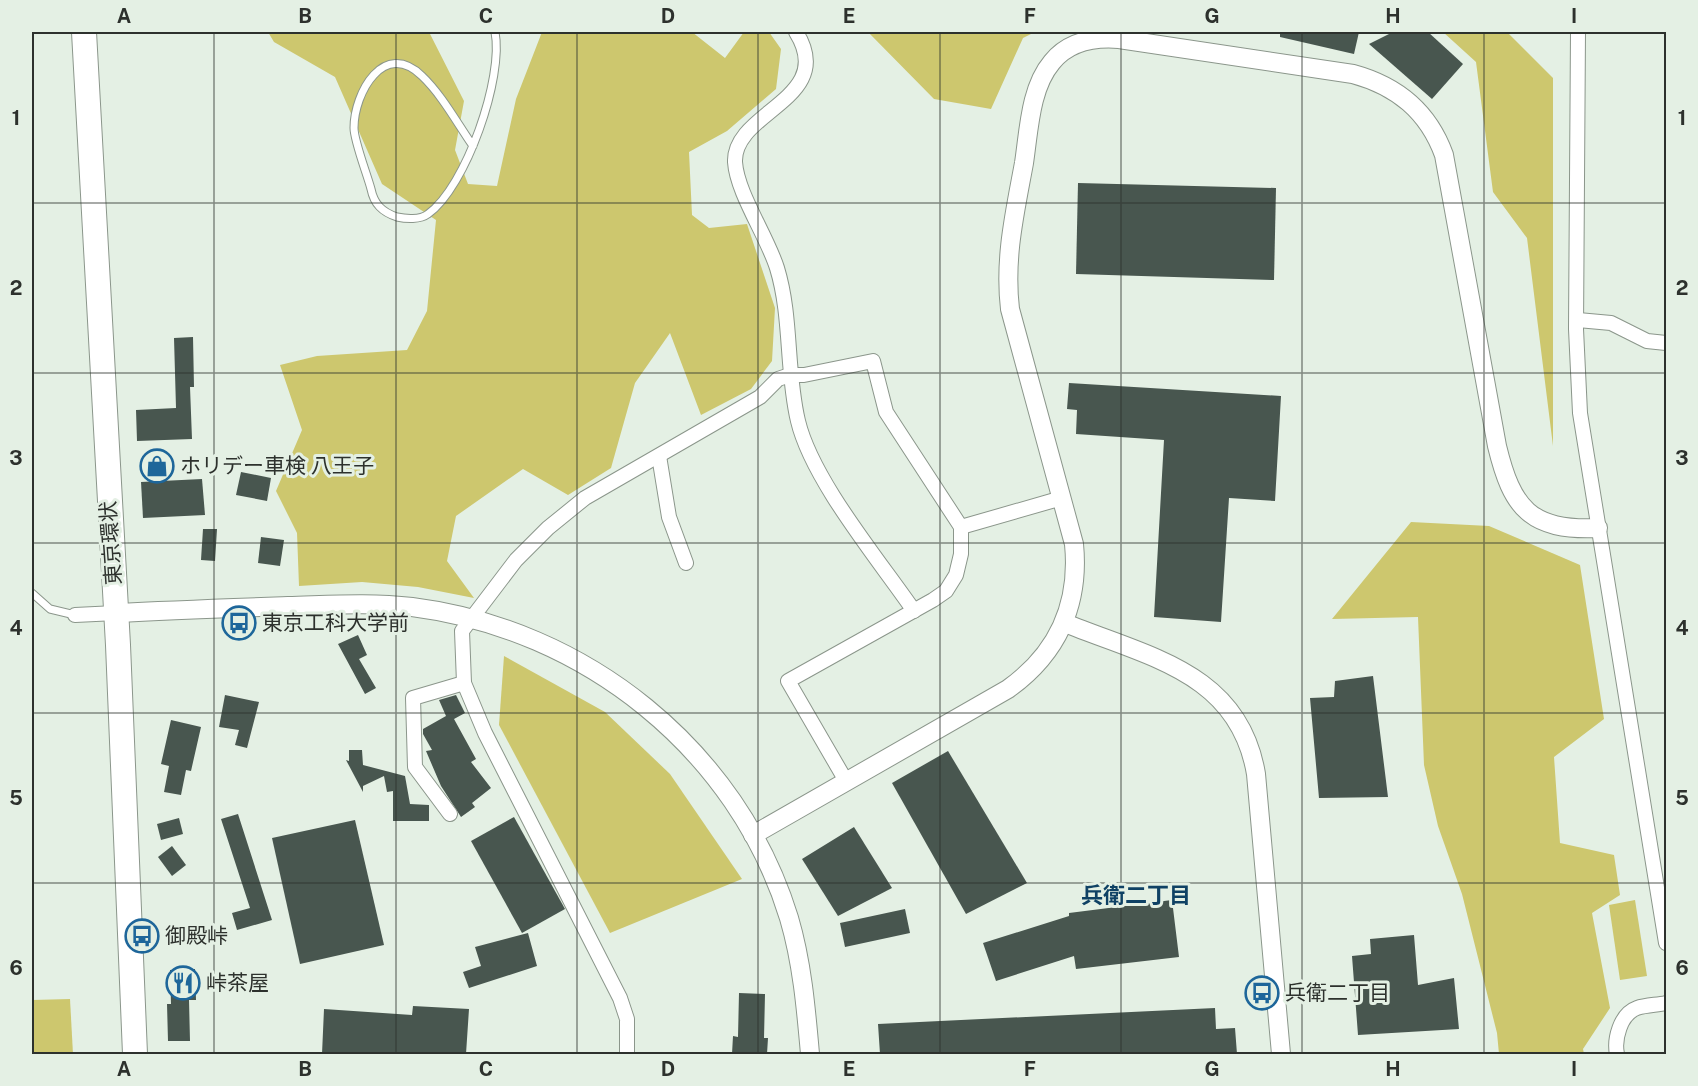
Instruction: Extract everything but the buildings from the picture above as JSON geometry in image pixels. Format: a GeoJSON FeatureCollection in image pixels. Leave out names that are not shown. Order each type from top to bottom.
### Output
{"type":"FeatureCollection","features":[{"type":"Feature","properties":{"kind":"highway","name":"東京環状"},"geometry":{"type":"LineString","coordinates":[[84,32],[116,613],[135,1054]]}},
{"type":"Feature","properties":{"kind":"street"},"geometry":{"type":"LineString","coordinates":[[796,32],[806,56],[802,78],[745,136],[735,159],[737,176],[764,234],[779,277],[784,297],[790,375],[799,423],[822,477],[914,611]]}},
{"type":"Feature","properties":{"kind":"street"},"geometry":{"type":"LineString","coordinates":[[1578,32],[1580,413],[1666,943]]}},
{"type":"Feature","properties":{"kind":"street"},"geometry":{"type":"LineString","coordinates":[[753,835],[1008,689],[1033,669],[1065,623],[1076,560],[1062,498],[1010,309],[1008,273],[1009,244],[1035,100],[1043,77],[1052,62],[1081,42],[1105,38],[1353,74],[1380,82],[1418,109],[1434,131],[1444,155],[1497,446],[1509,489],[1522,506],[1545,522],[1572,529],[1598,528]]}},
{"type":"Feature","properties":{"kind":"street"},"geometry":{"type":"LineString","coordinates":[[1578,320],[1611,323],[1647,341],[1666,343]]}},
{"type":"Feature","properties":{"kind":"street"},"geometry":{"type":"LineString","coordinates":[[627,1054],[627,1019],[620,998],[485,733],[464,683],[462,631],[470,617],[516,560],[548,528],[585,498],[760,397],[778,379],[873,361],[886,412],[961,527],[961,554],[956,575],[946,591],[788,681],[846,781]]}},
{"type":"Feature","properties":{"kind":"street"},"geometry":{"type":"LineString","coordinates":[[659,456],[669,517],[686,563]]}},
{"type":"Feature","properties":{"kind":"street"},"geometry":{"type":"LineString","coordinates":[[961,527],[1062,498]]}},
{"type":"Feature","properties":{"kind":"street"},"geometry":{"type":"LineString","coordinates":[[75,615],[363,604],[410,607],[470,617],[539,641],[568,655],[645,705],[687,744],[709,769],[753,835],[781,896],[794,935],[801,972],[810,1054]]}},
{"type":"Feature","properties":{"kind":"street"},"geometry":{"type":"LineString","coordinates":[[1065,623],[1182,670],[1200,681],[1226,705],[1246,735],[1256,774],[1281,1054]]}},
{"type":"Feature","properties":{"kind":"street"},"geometry":{"type":"LineString","coordinates":[[450,814],[415,767],[413,698],[464,683]]}},
{"type":"Feature","properties":{"kind":"street"},"geometry":{"type":"LineString","coordinates":[[1617,1054],[1616,1035],[1631,1012],[1637,1008],[1666,1003]]}},
{"type":"Feature","properties":{"kind":"lane"},"geometry":{"type":"LineString","coordinates":[[473,146],[422,75],[405,65],[389,63],[378,68],[355,114],[353,130],[374,203],[390,214],[406,219],[426,216],[442,201],[473,146],[490,99],[495,32]]}},
{"type":"Feature","properties":{"kind":"lane"},"geometry":{"type":"LineString","coordinates":[[32,593],[50,609],[75,615]]}},
{"type":"Feature","properties":{"kind":"shaded area"},"geometry":{"type":"Polygon","coordinates":[[[268,32],[429,32],[464,101],[455,150],[468,184],[497,186],[516,99],[542,32],[692,32],[725,58],[744,32],[769,32],[781,49],[776,89],[727,131],[689,152],[692,215],[709,228],[747,224],[775,308],[772,361],[751,389],[701,415],[670,333],[635,383],[611,468],[568,495],[523,469],[456,516],[447,561],[474,598],[418,587],[362,582],[299,586],[297,533],[276,491],[302,430],[280,365],[317,356],[407,350],[427,311],[436,220],[382,184],[335,77],[274,42],[268,32]]]}},
{"type":"Feature","properties":{"kind":"shaded area"},"geometry":{"type":"Polygon","coordinates":[[[868,32],[1035,32],[1023,38],[991,109],[934,99],[868,32]]]}},
{"type":"Feature","properties":{"kind":"shaded area"},"geometry":{"type":"Polygon","coordinates":[[[1443,32],[1507,32],[1553,78],[1553,446],[1527,238],[1493,192],[1476,62],[1443,32]]]}},
{"type":"Feature","properties":{"kind":"shaded area"},"geometry":{"type":"Polygon","coordinates":[[[1411,522],[1489,526],[1580,565],[1604,719],[1554,757],[1560,843],[1614,855],[1620,895],[1592,913],[1610,1008],[1583,1049],[1584,1054],[1499,1054],[1497,1033],[1462,894],[1438,826],[1424,765],[1418,617],[1332,619],[1411,522]]]}},
{"type":"Feature","properties":{"kind":"shaded area"},"geometry":{"type":"Polygon","coordinates":[[[504,656],[605,712],[670,774],[742,879],[610,933],[499,725],[504,656]]]}},
{"type":"Feature","properties":{"kind":"shaded area"},"geometry":{"type":"Polygon","coordinates":[[[1635,900],[1647,976],[1620,980],[1609,905],[1635,900]]]}},
{"type":"Feature","properties":{"kind":"shaded area"},"geometry":{"type":"Polygon","coordinates":[[[70,999],[73,1054],[32,1054],[32,1000],[70,999]]]}},
{"type":"Feature","properties":{"kind":"place","name":"ホリデー車検 八王子"},"geometry":{"type":"Point","coordinates":[157,466]}},
{"type":"Feature","properties":{"kind":"place","name":"東京工科大学前"},"geometry":{"type":"Point","coordinates":[239,623]}},
{"type":"Feature","properties":{"kind":"place","name":"御殿峠"},"geometry":{"type":"Point","coordinates":[142,936]}},
{"type":"Feature","properties":{"kind":"place","name":"峠茶屋"},"geometry":{"type":"Point","coordinates":[183,983]}},
{"type":"Feature","properties":{"kind":"place","name":"兵衛二丁目"},"geometry":{"type":"Point","coordinates":[1262,993]}},
{"type":"Feature","properties":{"kind":"district","name":"兵衛二丁目"},"geometry":{"type":"Point","coordinates":[1136,895]}}]}
